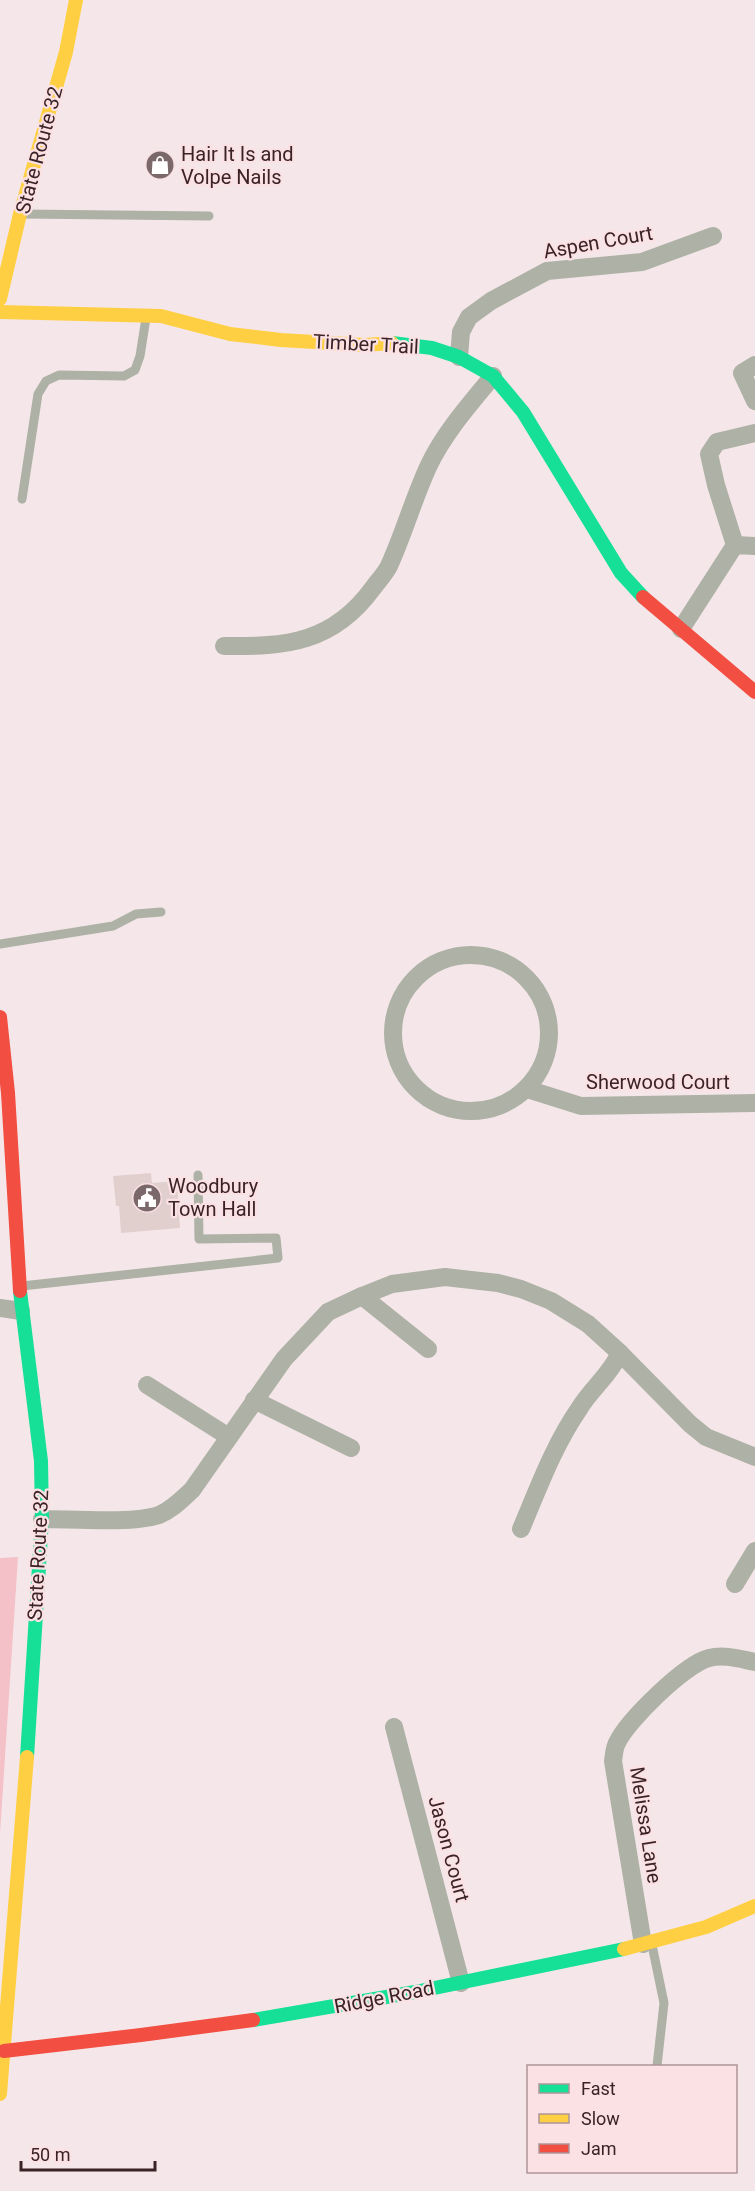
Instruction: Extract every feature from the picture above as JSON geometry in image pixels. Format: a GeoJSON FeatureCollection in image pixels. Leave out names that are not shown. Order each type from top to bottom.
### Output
{"type":"FeatureCollection","features":[{"type":"Feature","properties":{"kind":"street","name":"State Route 32"},"geometry":{"type":"LineString","coordinates":[[0,299],[20,214],[66,52],[76,0]]}},
{"type":"Feature","properties":{"kind":"street","name":"Aspen Court"},"geometry":{"type":"LineString","coordinates":[[459,357],[461,332],[469,317],[491,301],[547,271],[642,262],[714,236]]}},
{"type":"Feature","properties":{"kind":"street","name":"Timber Trail"},"geometry":{"type":"LineString","coordinates":[[0,312],[161,316],[230,334],[363,345],[398,343],[432,348],[459,357],[493,376],[524,412],[621,573],[646,600],[755,692]]}},
{"type":"Feature","properties":{"kind":"street"},"geometry":{"type":"LineString","coordinates":[[755,365],[742,374],[755,401]]}},
{"type":"Feature","properties":{"kind":"street"},"geometry":{"type":"LineString","coordinates":[[224,646],[263,646],[303,640],[333,627],[363,602],[387,568],[430,463],[456,421],[493,376]]}},
{"type":"Feature","properties":{"kind":"street"},"geometry":{"type":"LineString","coordinates":[[735,545],[709,454],[717,442],[755,433]]}},
{"type":"Feature","properties":{"kind":"street"},"geometry":{"type":"LineString","coordinates":[[681,629],[735,545]]}},
{"type":"Feature","properties":{"kind":"street"},"geometry":{"type":"LineString","coordinates":[[735,545],[755,546]]}},
{"type":"Feature","properties":{"kind":"street"},"geometry":{"type":"LineString","coordinates":[[479,954],[503,960],[525,974],[541,994],[549,1018],[550,1044],[542,1068],[527,1089],[505,1104],[479,1111],[453,1109],[428,1099],[408,1081],[396,1057],[392,1031],[397,1005],[410,982],[430,966],[453,956],[479,954]]}},
{"type":"Feature","properties":{"kind":"street","name":"State Route 32"},"geometry":{"type":"LineString","coordinates":[[0,1017],[8,1094],[21,1311],[41,1461],[42,1519],[0,2094]]}},
{"type":"Feature","properties":{"kind":"street","name":"Sherwood Court"},"geometry":{"type":"LineString","coordinates":[[527,1089],[581,1106],[755,1103]]}},
{"type":"Feature","properties":{"kind":"street"},"geometry":{"type":"LineString","coordinates":[[42,1519],[127,1519],[158,1515],[177,1504],[192,1490],[284,1359],[328,1312],[392,1284],[445,1277],[498,1282],[521,1288],[551,1301],[588,1324],[706,1437],[755,1457]]}},
{"type":"Feature","properties":{"kind":"street"},"geometry":{"type":"LineString","coordinates":[[362,1296],[428,1349]]}},
{"type":"Feature","properties":{"kind":"street"},"geometry":{"type":"LineString","coordinates":[[0,1308],[21,1311]]}},
{"type":"Feature","properties":{"kind":"street"},"geometry":{"type":"LineString","coordinates":[[521,1529],[554,1454],[579,1408],[614,1365],[620,1353]]}},
{"type":"Feature","properties":{"kind":"street"},"geometry":{"type":"LineString","coordinates":[[147,1385],[229,1437]]}},
{"type":"Feature","properties":{"kind":"street"},"geometry":{"type":"LineString","coordinates":[[254,1400],[351,1448]]}},
{"type":"Feature","properties":{"kind":"street"},"geometry":{"type":"LineString","coordinates":[[735,1584],[755,1551]]}},
{"type":"Feature","properties":{"kind":"street","name":"Melissa Lane"},"geometry":{"type":"LineString","coordinates":[[647,1943],[614,1771],[616,1744],[638,1716],[676,1677],[695,1662],[710,1657],[728,1657],[755,1662]]}},
{"type":"Feature","properties":{"kind":"street","name":"Jason Court"},"geometry":{"type":"LineString","coordinates":[[394,1727],[460,1983]]}},
{"type":"Feature","properties":{"kind":"street","name":"Ridge Road"},"geometry":{"type":"LineString","coordinates":[[4,2051],[64,2046],[267,2018],[460,1983],[681,1937],[727,1921],[755,1906]]}},
{"type":"Feature","properties":{"kind":"lane"},"geometry":{"type":"LineString","coordinates":[[20,214],[209,216]]}},
{"type":"Feature","properties":{"kind":"lane"},"geometry":{"type":"LineString","coordinates":[[22,499],[38,394],[46,381],[59,375],[124,376],[135,370],[140,356],[147,315]]}},
{"type":"Feature","properties":{"kind":"lane"},"geometry":{"type":"LineString","coordinates":[[0,944],[113,926],[136,915],[161,912]]}},
{"type":"Feature","properties":{"kind":"lane"},"geometry":{"type":"LineString","coordinates":[[19,1286],[278,1258],[276,1238],[199,1239],[198,1175]]}},
{"type":"Feature","properties":{"kind":"lane"},"geometry":{"type":"LineString","coordinates":[[647,1943],[664,2003],[657,2065]]}},
{"type":"Feature","properties":{"kind":"shaded area"},"geometry":{"type":"Polygon","coordinates":[[[18,1557],[0,1834],[0,1558],[18,1557]]]}},
{"type":"Feature","properties":{"kind":"building","name":"Woodbury Town Hall"},"geometry":{"type":"Polygon","coordinates":[[[151,1173],[152,1183],[177,1181],[180,1228],[121,1233],[113,1176],[151,1173]]]}},
{"type":"Feature","properties":{"kind":"traffic: fast"},"geometry":{"type":"LineString","coordinates":[[392,343],[432,348],[459,357],[493,376],[523,412],[621,573],[643,597]]}},
{"type":"Feature","properties":{"kind":"traffic: fast"},"geometry":{"type":"LineString","coordinates":[[20,1291],[41,1461],[42,1519],[27,1757]]}},
{"type":"Feature","properties":{"kind":"traffic: fast"},"geometry":{"type":"LineString","coordinates":[[253,2020],[415,1992],[624,1949]]}},
{"type":"Feature","properties":{"kind":"traffic: slow"},"geometry":{"type":"LineString","coordinates":[[0,299],[20,214],[66,52],[76,0]]}},
{"type":"Feature","properties":{"kind":"traffic: slow"},"geometry":{"type":"LineString","coordinates":[[0,312],[161,316],[230,334],[281,340],[364,345],[392,343]]}},
{"type":"Feature","properties":{"kind":"traffic: slow"},"geometry":{"type":"LineString","coordinates":[[0,2094],[27,1757]]}},
{"type":"Feature","properties":{"kind":"traffic: slow"},"geometry":{"type":"LineString","coordinates":[[624,1949],[706,1927],[755,1906]]}},
{"type":"Feature","properties":{"kind":"traffic: jam"},"geometry":{"type":"LineString","coordinates":[[643,597],[755,692]]}},
{"type":"Feature","properties":{"kind":"traffic: jam"},"geometry":{"type":"LineString","coordinates":[[0,1017],[8,1093],[20,1291]]}},
{"type":"Feature","properties":{"kind":"traffic: jam"},"geometry":{"type":"LineString","coordinates":[[4,2051],[253,2020]]}},
{"type":"Feature","properties":{"kind":"place","name":"Hair It Is and Volpe Nails"},"geometry":{"type":"Point","coordinates":[160,165]}},
{"type":"Feature","properties":{"kind":"place","name":"Woodbury Town Hall"},"geometry":{"type":"Point","coordinates":[147,1198]}}]}
